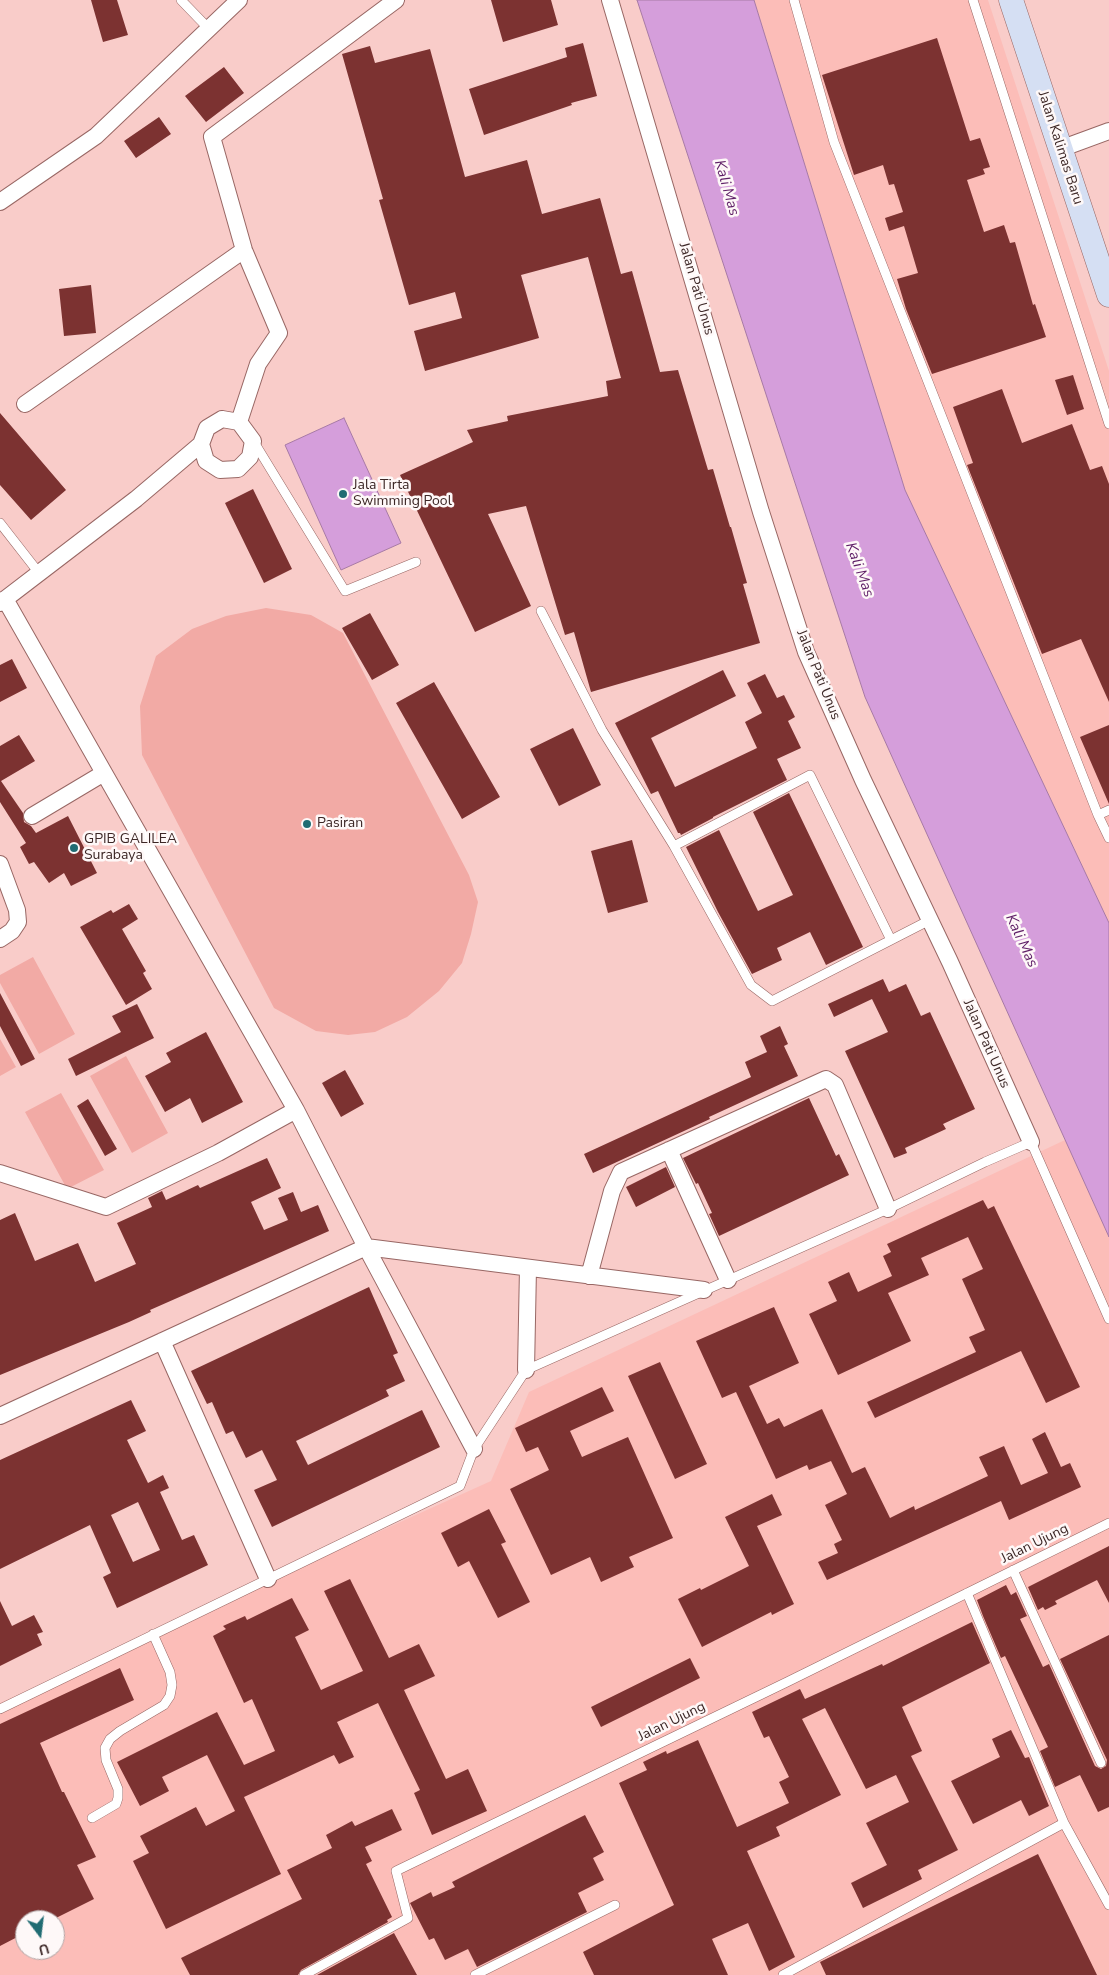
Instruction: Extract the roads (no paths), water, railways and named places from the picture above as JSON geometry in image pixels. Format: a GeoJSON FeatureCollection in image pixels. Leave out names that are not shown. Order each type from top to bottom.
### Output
{"type":"FeatureCollection","features":[{"type":"Feature","properties":{"kind":"street"},"geometry":{"type":"LineString","coordinates":[[0,202],[96,136],[239,0]]}},
{"type":"Feature","properties":{"kind":"street"},"geometry":{"type":"LineString","coordinates":[[239,422],[258,364],[279,333],[244,250],[212,137],[396,0]]}},
{"type":"Feature","properties":{"kind":"street","name":"Jalan Pati Unus"},"geometry":{"type":"LineString","coordinates":[[610,0],[761,512],[806,652],[1030,1142]]}},
{"type":"Feature","properties":{"kind":"street","name":"Jalan Kalimas Baru"},"geometry":{"type":"LineString","coordinates":[[1011,0],[1109,295]]}},
{"type":"Feature","properties":{"kind":"street"},"geometry":{"type":"LineString","coordinates":[[1060,149],[1109,131]]}},
{"type":"Feature","properties":{"kind":"street"},"geometry":{"type":"LineString","coordinates":[[25,404],[244,250]]}},
{"type":"Feature","properties":{"kind":"street"},"geometry":{"type":"LineString","coordinates":[[201,444],[206,461],[220,470],[229,470],[238,469],[250,457],[253,441],[239,422],[222,420],[207,428],[201,444],[136,499],[2,601],[104,773],[296,1110],[366,1247],[474,1449]]}},
{"type":"Feature","properties":{"kind":"street"},"geometry":{"type":"LineString","coordinates":[[32,816],[104,773]]}},
{"type":"Feature","properties":{"kind":"street"},"geometry":{"type":"LineString","coordinates":[[0,864],[16,910],[18,922],[12,931],[0,938]]}},
{"type":"Feature","properties":{"kind":"street"},"geometry":{"type":"LineString","coordinates":[[589,1276],[612,1192],[621,1172],[826,1079],[834,1084],[888,1209]]}},
{"type":"Feature","properties":{"kind":"street"},"geometry":{"type":"LineString","coordinates":[[0,1173],[106,1207],[218,1153],[296,1110]]}},
{"type":"Feature","properties":{"kind":"street"},"geometry":{"type":"LineString","coordinates":[[669,1150],[728,1280]]}},
{"type":"Feature","properties":{"kind":"street"},"geometry":{"type":"LineString","coordinates":[[0,1416],[366,1247],[704,1290]]}},
{"type":"Feature","properties":{"kind":"street"},"geometry":{"type":"LineString","coordinates":[[526,1370],[528,1268]]}},
{"type":"Feature","properties":{"kind":"street"},"geometry":{"type":"LineString","coordinates":[[162,1341],[268,1579]]}},
{"type":"Feature","properties":{"kind":"lane"},"geometry":{"type":"LineString","coordinates":[[181,0],[209,29]]}},
{"type":"Feature","properties":{"kind":"lane"},"geometry":{"type":"LineString","coordinates":[[794,0],[834,142],[1098,815],[1109,838]]}},
{"type":"Feature","properties":{"kind":"lane"},"geometry":{"type":"LineString","coordinates":[[972,0],[1109,424]]}},
{"type":"Feature","properties":{"kind":"lane"},"geometry":{"type":"LineString","coordinates":[[253,441],[345,591],[416,562]]}},
{"type":"Feature","properties":{"kind":"lane"},"geometry":{"type":"LineString","coordinates":[[0,524],[39,573]]}},
{"type":"Feature","properties":{"kind":"lane"},"geometry":{"type":"LineString","coordinates":[[541,612],[602,730],[674,846],[751,985],[772,1002],[930,920]]}},
{"type":"Feature","properties":{"kind":"lane"},"geometry":{"type":"LineString","coordinates":[[674,846],[810,775],[891,940]]}},
{"type":"Feature","properties":{"kind":"lane"},"geometry":{"type":"LineString","coordinates":[[1098,815],[1109,810]]}},
{"type":"Feature","properties":{"kind":"lane"},"geometry":{"type":"LineString","coordinates":[[0,1709],[460,1486],[474,1449],[526,1370],[888,1209],[1030,1142]]}},
{"type":"Feature","properties":{"kind":"lane","name":"Jalan Pati Unus"},"geometry":{"type":"LineString","coordinates":[[1030,1142],[1109,1319]]}},
{"type":"Feature","properties":{"kind":"lane","name":"Jalan Ujung"},"geometry":{"type":"LineString","coordinates":[[304,1975],[408,1918],[396,1871],[1109,1523]]}},
{"type":"Feature","properties":{"kind":"lane"},"geometry":{"type":"LineString","coordinates":[[1013,1570],[1101,1764]]}},
{"type":"Feature","properties":{"kind":"lane"},"geometry":{"type":"LineString","coordinates":[[968,1593],[1064,1823],[1109,1905]]}},
{"type":"Feature","properties":{"kind":"lane"},"geometry":{"type":"LineString","coordinates":[[92,1818],[116,1804],[118,1798],[118,1789],[106,1760],[105,1748],[110,1739],[164,1704],[170,1696],[172,1685],[170,1672],[153,1634]]}},
{"type":"Feature","properties":{"kind":"lane"},"geometry":{"type":"LineString","coordinates":[[783,1975],[1064,1823]]}},
{"type":"Feature","properties":{"kind":"lane"},"geometry":{"type":"LineString","coordinates":[[475,1975],[615,1905]]}},
{"type":"Feature","properties":{"kind":"water","name":"Kali Mas"},"geometry":{"type":"Polygon","coordinates":[[[637,0],[754,0],[905,490],[1109,923],[1109,1237],[865,697],[637,0]]]}},
{"type":"Feature","properties":{"kind":"water","name":"Jala Tirta Swimming Pool"},"geometry":{"type":"Polygon","coordinates":[[[344,418],[401,543],[341,570],[285,445],[344,418]]]}},
{"type":"Feature","properties":{"kind":"place","name":"Jala Tirta Swimming Pool"},"geometry":{"type":"Point","coordinates":[343,494]}},
{"type":"Feature","properties":{"kind":"place","name":"Pasiran"},"geometry":{"type":"Point","coordinates":[307,824]}},
{"type":"Feature","properties":{"kind":"place","name":"GPIB GALILEA Surabaya"},"geometry":{"type":"Point","coordinates":[74,848]}}]}
